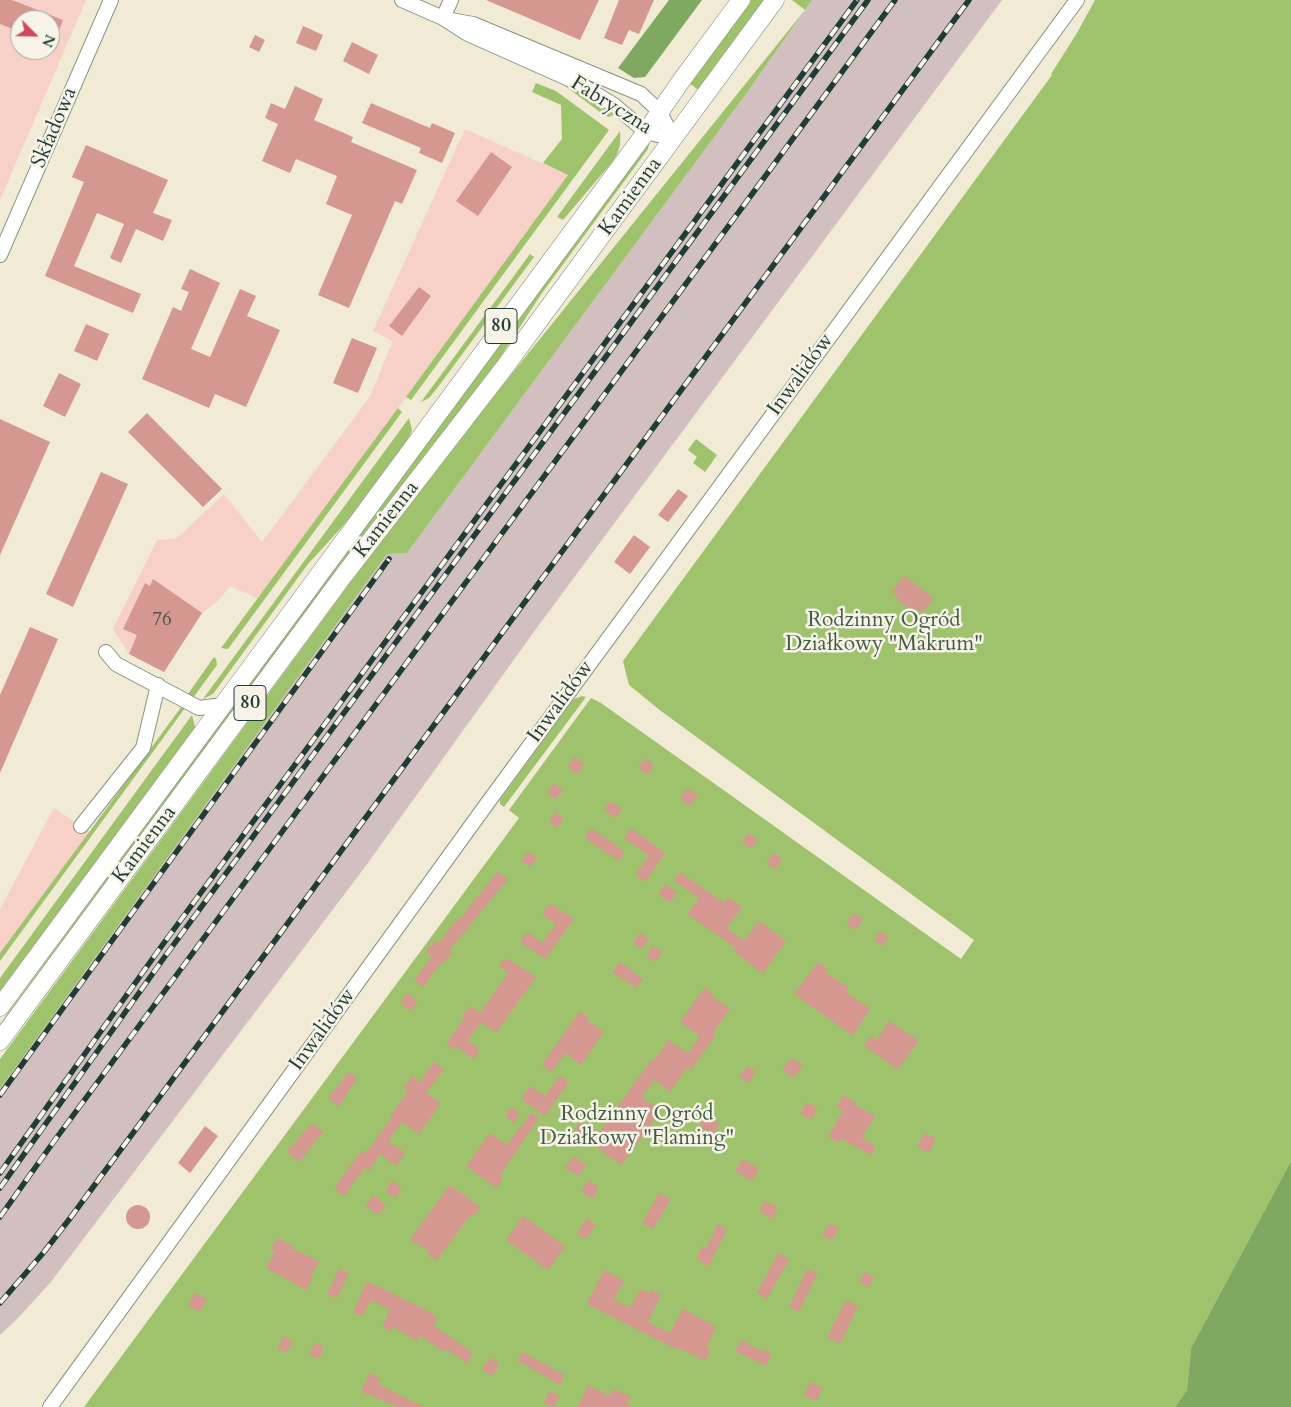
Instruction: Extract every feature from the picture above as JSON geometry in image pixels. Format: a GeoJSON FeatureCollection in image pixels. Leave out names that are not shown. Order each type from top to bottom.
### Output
{"type":"FeatureCollection","features":[{"type":"Feature","properties":{"kind":"main road","name":"Kamienna"},"geometry":{"type":"LineString","coordinates":[[0,1007],[646,132],[659,111],[741,0]]}},
{"type":"Feature","properties":{"kind":"main road","name":"Kamienna"},"geometry":{"type":"LineString","coordinates":[[0,1041],[344,575],[504,368],[775,0]]}},
{"type":"Feature","properties":{"kind":"street","name":"Składowa"},"geometry":{"type":"LineString","coordinates":[[0,256],[111,0]]}},
{"type":"Feature","properties":{"kind":"street","name":"Fabryczna"},"geometry":{"type":"LineString","coordinates":[[402,0],[443,18],[468,34],[578,83],[614,105],[646,132],[674,139]]}},
{"type":"Feature","properties":{"kind":"street"},"geometry":{"type":"LineString","coordinates":[[443,18],[451,0]]}},
{"type":"Feature","properties":{"kind":"street","name":"Inwalidów"},"geometry":{"type":"LineString","coordinates":[[50,1407],[483,809],[1077,0]]}},
{"type":"Feature","properties":{"kind":"street","name":"Fabryczna"},"geometry":{"type":"LineString","coordinates":[[443,18],[473,24],[641,94],[659,111],[674,139]]}},
{"type":"Feature","properties":{"kind":"street"},"geometry":{"type":"LineString","coordinates":[[106,652],[116,664],[199,708],[223,705]]}},
{"type":"Feature","properties":{"kind":"street"},"geometry":{"type":"LineString","coordinates":[[81,826],[143,748],[158,685]]}},
{"type":"Feature","properties":{"kind":"street"},"geometry":{"type":"LineString","coordinates":[[199,708],[204,730]]}},
{"type":"Feature","properties":{"kind":"shaded area"},"geometry":{"type":"Polygon","coordinates":[[[0,0],[86,0],[0,200],[0,0]]]}},
{"type":"Feature","properties":{"kind":"shaded area"},"geometry":{"type":"Polygon","coordinates":[[[812,0],[1002,0],[533,633],[365,867],[50,1283],[0,1335],[0,1089],[387,554],[407,553],[746,94],[812,0]]]}},
{"type":"Feature","properties":{"kind":"shaded area"},"geometry":{"type":"Polygon","coordinates":[[[465,129],[568,175],[259,599],[230,586],[219,600],[202,613],[164,672],[129,654],[113,629],[157,540],[177,538],[224,494],[262,542],[369,398],[393,341],[373,331],[465,129]]]}},
{"type":"Feature","properties":{"kind":"shaded area"},"geometry":{"type":"Polygon","coordinates":[[[54,808],[90,832],[0,953],[0,909],[54,808]]]}},
{"type":"Feature","properties":{"kind":"green space"},"geometry":{"type":"Polygon","coordinates":[[[669,0],[702,0],[645,77],[634,78],[618,68],[669,0]]]}},
{"type":"Feature","properties":{"kind":"green space"},"geometry":{"type":"Polygon","coordinates":[[[751,0],[767,0],[700,91],[689,83],[751,0]]]}},
{"type":"Feature","properties":{"kind":"green space"},"geometry":{"type":"Polygon","coordinates":[[[792,0],[812,0],[805,10],[792,0]]]}},
{"type":"Feature","properties":{"kind":"green space"},"geometry":{"type":"Polygon","coordinates":[[[1095,0],[1291,0],[1291,1161],[1191,1348],[1187,1390],[1175,1407],[84,1407],[519,818],[509,810],[591,698],[601,703],[961,959],[974,940],[661,711],[629,685],[623,661],[1052,75],[1095,0]]]}},
{"type":"Feature","properties":{"kind":"green space"},"geometry":{"type":"Polygon","coordinates":[[[805,10],[746,94],[407,553],[387,554],[0,1089],[0,1059],[419,489],[805,10]]]}},
{"type":"Feature","properties":{"kind":"green space"},"geometry":{"type":"Polygon","coordinates":[[[536,83],[556,91],[609,130],[411,400],[406,397],[568,175],[543,163],[562,139],[561,105],[532,92],[536,83]]]}},
{"type":"Feature","properties":{"kind":"green space"},"geometry":{"type":"Polygon","coordinates":[[[565,84],[613,115],[609,117],[604,115],[565,86],[565,84]]]}},
{"type":"Feature","properties":{"kind":"green space"},"geometry":{"type":"Polygon","coordinates":[[[620,131],[620,147],[613,161],[563,220],[557,217],[620,131]]]}},
{"type":"Feature","properties":{"kind":"green space"},"geometry":{"type":"Polygon","coordinates":[[[648,139],[650,141],[648,149],[542,293],[480,388],[0,1032],[0,1024],[648,139]]]}},
{"type":"Feature","properties":{"kind":"green space"},"geometry":{"type":"Polygon","coordinates":[[[530,254],[534,257],[438,387],[429,398],[421,402],[530,254]]]}},
{"type":"Feature","properties":{"kind":"green space"},"geometry":{"type":"Polygon","coordinates":[[[398,408],[402,412],[228,649],[221,648],[398,408]]]}},
{"type":"Feature","properties":{"kind":"green space"},"geometry":{"type":"Polygon","coordinates":[[[409,418],[412,430],[408,440],[352,516],[308,564],[213,694],[203,699],[409,418]]]}},
{"type":"Feature","properties":{"kind":"green space"},"geometry":{"type":"Polygon","coordinates":[[[696,439],[717,455],[705,472],[693,463],[697,457],[688,450],[696,439]]]}},
{"type":"Feature","properties":{"kind":"green space"},"geometry":{"type":"Polygon","coordinates":[[[214,657],[217,665],[193,698],[188,694],[214,657]]]}},
{"type":"Feature","properties":{"kind":"green space"},"geometry":{"type":"Polygon","coordinates":[[[582,696],[586,697],[504,807],[500,804],[500,800],[569,705],[574,699],[582,696]]]}},
{"type":"Feature","properties":{"kind":"green space"},"geometry":{"type":"Polygon","coordinates":[[[182,706],[185,708],[0,961],[0,953],[182,706]]]}},
{"type":"Feature","properties":{"kind":"green space"},"geometry":{"type":"Polygon","coordinates":[[[192,715],[195,727],[192,736],[0,998],[0,978],[192,715]]]}},
{"type":"Feature","properties":{"kind":"green space"},"geometry":{"type":"Polygon","coordinates":[[[1291,1161],[1291,1407],[1175,1407],[1187,1390],[1191,1348],[1291,1161]]]}},
{"type":"Feature","properties":{"kind":"building"},"geometry":{"type":"Polygon","coordinates":[[[0,0],[12,0],[38,10],[10,10],[10,28],[0,24],[0,0]]]}},
{"type":"Feature","properties":{"kind":"building"},"geometry":{"type":"Polygon","coordinates":[[[486,0],[599,0],[580,40],[486,0]]]}},
{"type":"Feature","properties":{"kind":"building"},"geometry":{"type":"Polygon","coordinates":[[[619,0],[654,0],[639,34],[629,30],[622,45],[604,38],[619,0]]]}},
{"type":"Feature","properties":{"kind":"building"},"geometry":{"type":"Polygon","coordinates":[[[303,26],[323,35],[316,51],[296,43],[303,26]]]}},
{"type":"Feature","properties":{"kind":"building"},"geometry":{"type":"Polygon","coordinates":[[[255,35],[265,40],[259,52],[249,47],[255,35]]]}},
{"type":"Feature","properties":{"kind":"building"},"geometry":{"type":"Polygon","coordinates":[[[352,42],[378,55],[369,74],[343,61],[352,42]]]}},
{"type":"Feature","properties":{"kind":"building"},"geometry":{"type":"Polygon","coordinates":[[[295,86],[323,99],[314,120],[353,137],[351,142],[417,170],[402,204],[395,201],[349,308],[318,295],[352,215],[326,204],[337,176],[296,159],[290,173],[262,161],[278,124],[265,118],[271,103],[285,109],[295,86]]]}},
{"type":"Feature","properties":{"kind":"building"},"geometry":{"type":"Polygon","coordinates":[[[371,103],[430,128],[432,123],[455,133],[442,163],[419,153],[421,148],[362,123],[371,103]]]}},
{"type":"Feature","properties":{"kind":"building"},"geometry":{"type":"Polygon","coordinates":[[[86,145],[168,180],[153,213],[172,220],[163,241],[136,229],[121,263],[110,258],[124,224],[97,213],[74,266],[141,294],[133,313],[45,276],[84,182],[72,177],[86,145]]]}},
{"type":"Feature","properties":{"kind":"building"},"geometry":{"type":"Polygon","coordinates":[[[491,152],[512,167],[478,216],[456,201],[491,152]]]}},
{"type":"Feature","properties":{"kind":"building"},"geometry":{"type":"Polygon","coordinates":[[[190,269],[220,283],[191,349],[210,357],[240,289],[256,296],[247,316],[280,330],[246,407],[215,394],[209,408],[142,379],[173,307],[181,311],[189,292],[181,289],[190,269]]]}},
{"type":"Feature","properties":{"kind":"building"},"geometry":{"type":"Polygon","coordinates":[[[419,287],[431,296],[402,336],[389,326],[419,287]]]}},
{"type":"Feature","properties":{"kind":"building"},"geometry":{"type":"Polygon","coordinates":[[[86,324],[109,334],[97,361],[74,351],[86,324]]]}},
{"type":"Feature","properties":{"kind":"building"},"geometry":{"type":"Polygon","coordinates":[[[352,338],[377,348],[358,393],[333,383],[352,338]]]}},
{"type":"Feature","properties":{"kind":"building"},"geometry":{"type":"Polygon","coordinates":[[[59,373],[81,384],[65,417],[43,406],[59,373]]]}},
{"type":"Feature","properties":{"kind":"building"},"geometry":{"type":"Polygon","coordinates":[[[147,413],[222,489],[203,507],[128,432],[147,413]]]}},
{"type":"Feature","properties":{"kind":"building"},"geometry":{"type":"Polygon","coordinates":[[[0,419],[50,442],[0,555],[0,419]]]}},
{"type":"Feature","properties":{"kind":"building"},"geometry":{"type":"Polygon","coordinates":[[[101,472],[128,484],[73,607],[46,594],[101,472]]]}},
{"type":"Feature","properties":{"kind":"building"},"geometry":{"type":"Polygon","coordinates":[[[678,489],[688,496],[668,522],[658,515],[678,489]]]}},
{"type":"Feature","properties":{"kind":"building"},"geometry":{"type":"Polygon","coordinates":[[[634,535],[650,547],[630,574],[614,562],[634,535]]]}},
{"type":"Feature","properties":{"kind":"building"},"geometry":{"type":"Polygon","coordinates":[[[904,576],[934,598],[922,613],[916,609],[913,612],[896,599],[898,596],[892,592],[904,576]]]}},
{"type":"Feature","properties":{"kind":"building"},"geometry":{"type":"Polygon","coordinates":[[[153,579],[202,613],[164,672],[129,654],[137,635],[123,629],[145,583],[150,586],[153,579]]]}},
{"type":"Feature","properties":{"kind":"building"},"geometry":{"type":"Polygon","coordinates":[[[30,627],[58,639],[0,773],[0,695],[30,627]]]}},
{"type":"Feature","properties":{"kind":"building"},"geometry":{"type":"Polygon","coordinates":[[[575,757],[584,764],[577,774],[567,767],[575,757]]]}},
{"type":"Feature","properties":{"kind":"building"},"geometry":{"type":"Polygon","coordinates":[[[645,758],[654,765],[647,775],[638,768],[645,758]]]}},
{"type":"Feature","properties":{"kind":"building"},"geometry":{"type":"Polygon","coordinates":[[[554,783],[563,790],[555,799],[547,793],[554,783]]]}},
{"type":"Feature","properties":{"kind":"building"},"geometry":{"type":"Polygon","coordinates":[[[687,788],[698,795],[690,806],[680,798],[687,788]]]}},
{"type":"Feature","properties":{"kind":"building"},"geometry":{"type":"Polygon","coordinates":[[[610,801],[622,809],[615,818],[604,810],[610,801]]]}},
{"type":"Feature","properties":{"kind":"building"},"geometry":{"type":"Polygon","coordinates":[[[555,812],[564,819],[557,828],[549,821],[555,812]]]}},
{"type":"Feature","properties":{"kind":"building"},"geometry":{"type":"Polygon","coordinates":[[[591,828],[625,852],[619,861],[585,838],[591,828]]]}},
{"type":"Feature","properties":{"kind":"building"},"geometry":{"type":"Polygon","coordinates":[[[631,828],[665,853],[645,882],[635,875],[649,856],[624,838],[631,828]]]}},
{"type":"Feature","properties":{"kind":"building"},"geometry":{"type":"Polygon","coordinates":[[[748,833],[758,840],[751,849],[742,842],[748,833]]]}},
{"type":"Feature","properties":{"kind":"building"},"geometry":{"type":"Polygon","coordinates":[[[528,852],[537,858],[530,867],[521,860],[528,852]]]}},
{"type":"Feature","properties":{"kind":"building"},"geometry":{"type":"Polygon","coordinates":[[[773,853],[782,859],[775,869],[766,863],[773,853]]]}},
{"type":"Feature","properties":{"kind":"building"},"geometry":{"type":"Polygon","coordinates":[[[498,871],[508,879],[449,951],[452,953],[443,964],[441,963],[423,987],[414,980],[432,956],[426,951],[435,940],[439,943],[498,871]]]}},
{"type":"Feature","properties":{"kind":"building"},"geometry":{"type":"Polygon","coordinates":[[[680,872],[724,903],[728,897],[742,907],[727,928],[744,941],[759,921],[786,941],[763,974],[733,951],[736,948],[687,914],[699,898],[674,881],[680,872]]]}},
{"type":"Feature","properties":{"kind":"building"},"geometry":{"type":"Polygon","coordinates":[[[665,884],[677,892],[670,903],[658,894],[665,884]]]}},
{"type":"Feature","properties":{"kind":"building"},"geometry":{"type":"Polygon","coordinates":[[[550,903],[574,919],[545,959],[520,942],[527,932],[542,943],[556,924],[542,914],[550,903]]]}},
{"type":"Feature","properties":{"kind":"building"},"geometry":{"type":"Polygon","coordinates":[[[854,913],[863,919],[855,930],[846,924],[854,913]]]}},
{"type":"Feature","properties":{"kind":"building"},"geometry":{"type":"Polygon","coordinates":[[[880,931],[889,937],[882,946],[874,940],[880,931]]]}},
{"type":"Feature","properties":{"kind":"building"},"geometry":{"type":"Polygon","coordinates":[[[640,933],[649,939],[642,949],[633,943],[640,933]]]}},
{"type":"Feature","properties":{"kind":"building"},"geometry":{"type":"Polygon","coordinates":[[[653,946],[662,952],[655,962],[646,956],[653,946]]]}},
{"type":"Feature","properties":{"kind":"building"},"geometry":{"type":"Polygon","coordinates":[[[506,958],[536,977],[496,1033],[481,1022],[468,1041],[480,1050],[474,1059],[457,1047],[455,1050],[446,1044],[470,1006],[480,1013],[508,973],[499,966],[506,958]]]}},
{"type":"Feature","properties":{"kind":"building"},"geometry":{"type":"Polygon","coordinates":[[[620,962],[643,979],[636,988],[612,972],[620,962]]]}},
{"type":"Feature","properties":{"kind":"building"},"geometry":{"type":"Polygon","coordinates":[[[818,962],[828,969],[825,972],[849,988],[846,992],[870,1009],[853,1036],[794,994],[818,962]]]}},
{"type":"Feature","properties":{"kind":"building"},"geometry":{"type":"Polygon","coordinates":[[[705,987],[713,993],[711,996],[730,1009],[713,1033],[716,1035],[691,1070],[687,1067],[670,1092],[654,1080],[642,1097],[661,1111],[621,1165],[574,1130],[580,1122],[598,1134],[668,1040],[688,1053],[700,1036],[680,1022],[705,987]]]}},
{"type":"Feature","properties":{"kind":"building"},"geometry":{"type":"Polygon","coordinates":[[[407,993],[418,1002],[411,1011],[400,1002],[407,993]]]}},
{"type":"Feature","properties":{"kind":"building"},"geometry":{"type":"Polygon","coordinates":[[[580,1011],[589,1018],[587,1020],[604,1032],[581,1065],[565,1053],[552,1072],[542,1065],[580,1011]]]}},
{"type":"Feature","properties":{"kind":"building"},"geometry":{"type":"Polygon","coordinates":[[[889,1021],[919,1041],[898,1069],[864,1046],[871,1036],[877,1040],[889,1021]]]}},
{"type":"Feature","properties":{"kind":"building"},"geometry":{"type":"Polygon","coordinates":[[[791,1058],[803,1065],[794,1078],[782,1070],[791,1058]]]}},
{"type":"Feature","properties":{"kind":"building"},"geometry":{"type":"Polygon","coordinates":[[[434,1062],[444,1069],[426,1093],[441,1103],[419,1134],[402,1122],[388,1141],[405,1153],[396,1166],[380,1154],[369,1171],[365,1168],[344,1196],[334,1188],[362,1150],[366,1153],[392,1117],[390,1116],[408,1091],[403,1088],[412,1076],[420,1082],[434,1062]]]}},
{"type":"Feature","properties":{"kind":"building"},"geometry":{"type":"Polygon","coordinates":[[[747,1066],[756,1072],[749,1083],[739,1077],[747,1066]]]}},
{"type":"Feature","properties":{"kind":"building"},"geometry":{"type":"Polygon","coordinates":[[[349,1072],[358,1078],[338,1107],[328,1098],[349,1072]]]}},
{"type":"Feature","properties":{"kind":"building"},"geometry":{"type":"Polygon","coordinates":[[[560,1076],[569,1082],[545,1116],[521,1099],[530,1086],[545,1096],[560,1076]]]}},
{"type":"Feature","properties":{"kind":"building"},"geometry":{"type":"Polygon","coordinates":[[[843,1095],[856,1103],[855,1105],[875,1116],[862,1138],[876,1146],[871,1155],[841,1139],[839,1143],[828,1136],[843,1111],[837,1107],[843,1095]]]}},
{"type":"Feature","properties":{"kind":"building"},"geometry":{"type":"Polygon","coordinates":[[[807,1102],[818,1108],[811,1120],[800,1113],[807,1102]]]}},
{"type":"Feature","properties":{"kind":"building"},"geometry":{"type":"Polygon","coordinates":[[[511,1107],[520,1114],[514,1123],[505,1116],[511,1107]]]}},
{"type":"Feature","properties":{"kind":"building"},"geometry":{"type":"Polygon","coordinates":[[[531,1113],[539,1118],[500,1175],[503,1178],[497,1188],[466,1166],[490,1133],[507,1145],[531,1113]]]}},
{"type":"Feature","properties":{"kind":"building"},"geometry":{"type":"Polygon","coordinates":[[[706,1115],[720,1124],[713,1135],[699,1126],[706,1115]]]}},
{"type":"Feature","properties":{"kind":"building"},"geometry":{"type":"Polygon","coordinates":[[[312,1123],[323,1132],[299,1162],[287,1152],[312,1123]]]}},
{"type":"Feature","properties":{"kind":"building"},"geometry":{"type":"Polygon","coordinates":[[[205,1126],[218,1136],[190,1173],[178,1163],[205,1126]]]}},
{"type":"Feature","properties":{"kind":"building"},"geometry":{"type":"Polygon","coordinates":[[[924,1133],[936,1138],[929,1153],[917,1147],[924,1133]]]}},
{"type":"Feature","properties":{"kind":"building"},"geometry":{"type":"Polygon","coordinates":[[[573,1156],[586,1165],[578,1176],[565,1168],[573,1156]]]}},
{"type":"Feature","properties":{"kind":"building"},"geometry":{"type":"Polygon","coordinates":[[[742,1159],[759,1169],[752,1181],[735,1171],[742,1159]]]}},
{"type":"Feature","properties":{"kind":"building"},"geometry":{"type":"Polygon","coordinates":[[[589,1180],[599,1188],[592,1199],[581,1191],[589,1180]]]}},
{"type":"Feature","properties":{"kind":"building"},"geometry":{"type":"Polygon","coordinates":[[[392,1181],[402,1188],[395,1198],[385,1191],[392,1181]]]}},
{"type":"Feature","properties":{"kind":"building"},"geometry":{"type":"Polygon","coordinates":[[[450,1185],[480,1207],[474,1216],[471,1214],[436,1261],[428,1255],[429,1252],[410,1239],[450,1185]]]}},
{"type":"Feature","properties":{"kind":"building"},"geometry":{"type":"Polygon","coordinates":[[[659,1193],[669,1198],[669,1203],[653,1229],[642,1223],[659,1193]]]}},
{"type":"Feature","properties":{"kind":"building"},"geometry":{"type":"Polygon","coordinates":[[[373,1195],[386,1205],[378,1215],[365,1206],[373,1195]]]}},
{"type":"Feature","properties":{"kind":"building"},"geometry":{"type":"Polygon","coordinates":[[[765,1201],[778,1208],[772,1219],[759,1211],[765,1201]]]}},
{"type":"Feature","properties":{"kind":"building"},"geometry":{"type":"Polygon","coordinates":[[[138,1205],[143,1206],[149,1212],[149,1222],[143,1228],[138,1229],[133,1228],[127,1222],[126,1217],[127,1212],[133,1206],[138,1205]]]}},
{"type":"Feature","properties":{"kind":"building"},"geometry":{"type":"Polygon","coordinates":[[[523,1216],[565,1246],[548,1270],[506,1240],[523,1216]]]}},
{"type":"Feature","properties":{"kind":"building"},"geometry":{"type":"Polygon","coordinates":[[[587,1219],[596,1225],[586,1239],[577,1233],[587,1219]]]}},
{"type":"Feature","properties":{"kind":"building"},"geometry":{"type":"Polygon","coordinates":[[[830,1223],[839,1228],[832,1240],[822,1235],[830,1223]]]}},
{"type":"Feature","properties":{"kind":"building"},"geometry":{"type":"Polygon","coordinates":[[[718,1224],[727,1229],[709,1266],[696,1259],[702,1246],[706,1248],[718,1224]]]}},
{"type":"Feature","properties":{"kind":"building"},"geometry":{"type":"Polygon","coordinates":[[[277,1238],[293,1246],[291,1248],[319,1261],[306,1290],[266,1268],[275,1251],[271,1249],[277,1238]]]}},
{"type":"Feature","properties":{"kind":"building"},"geometry":{"type":"Polygon","coordinates":[[[778,1253],[789,1259],[767,1299],[757,1293],[778,1253]]]}},
{"type":"Feature","properties":{"kind":"building"},"geometry":{"type":"Polygon","coordinates":[[[339,1268],[349,1273],[337,1298],[327,1294],[339,1268]]]}},
{"type":"Feature","properties":{"kind":"building"},"geometry":{"type":"Polygon","coordinates":[[[807,1269],[818,1273],[799,1312],[789,1307],[807,1269]]]}},
{"type":"Feature","properties":{"kind":"building"},"geometry":{"type":"Polygon","coordinates":[[[604,1270],[624,1281],[614,1299],[629,1308],[641,1289],[649,1293],[651,1290],[661,1295],[648,1322],[670,1333],[683,1309],[716,1327],[706,1348],[711,1350],[705,1361],[679,1348],[678,1350],[587,1304],[604,1270]]]}},
{"type":"Feature","properties":{"kind":"building"},"geometry":{"type":"Polygon","coordinates":[[[864,1272],[874,1277],[869,1287],[859,1283],[864,1272]]]}},
{"type":"Feature","properties":{"kind":"building"},"geometry":{"type":"Polygon","coordinates":[[[367,1281],[426,1310],[438,1318],[433,1325],[473,1353],[467,1363],[446,1349],[444,1352],[420,1336],[417,1341],[393,1327],[391,1331],[382,1326],[390,1310],[371,1300],[363,1316],[353,1312],[367,1281]]]}},
{"type":"Feature","properties":{"kind":"building"},"geometry":{"type":"Polygon","coordinates":[[[195,1293],[207,1299],[200,1312],[188,1306],[195,1293]]]}},
{"type":"Feature","properties":{"kind":"building"},"geometry":{"type":"Polygon","coordinates":[[[846,1300],[858,1306],[840,1344],[827,1337],[846,1300]]]}},
{"type":"Feature","properties":{"kind":"building"},"geometry":{"type":"Polygon","coordinates":[[[283,1336],[293,1341],[287,1353],[277,1348],[283,1336]]]}},
{"type":"Feature","properties":{"kind":"building"},"geometry":{"type":"Polygon","coordinates":[[[741,1340],[761,1351],[762,1349],[772,1354],[766,1366],[735,1351],[741,1340]]]}},
{"type":"Feature","properties":{"kind":"building"},"geometry":{"type":"Polygon","coordinates":[[[315,1342],[324,1347],[319,1359],[309,1355],[315,1342]]]}},
{"type":"Feature","properties":{"kind":"building"},"geometry":{"type":"Polygon","coordinates":[[[522,1352],[564,1375],[560,1385],[518,1361],[522,1352]]]}},
{"type":"Feature","properties":{"kind":"building"},"geometry":{"type":"Polygon","coordinates":[[[490,1357],[500,1364],[492,1376],[482,1370],[490,1357]]]}},
{"type":"Feature","properties":{"kind":"building"},"geometry":{"type":"Polygon","coordinates":[[[369,1373],[381,1379],[378,1384],[424,1407],[397,1407],[361,1391],[369,1373]]]}},
{"type":"Feature","properties":{"kind":"building"},"geometry":{"type":"Polygon","coordinates":[[[810,1382],[823,1388],[816,1401],[804,1396],[810,1382]]]}},
{"type":"Feature","properties":{"kind":"building"},"geometry":{"type":"Polygon","coordinates":[[[588,1385],[609,1396],[612,1389],[631,1396],[627,1404],[632,1407],[578,1407],[588,1385]]]}},
{"type":"Feature","properties":{"kind":"building"},"geometry":{"type":"Polygon","coordinates":[[[549,1391],[559,1396],[555,1407],[544,1404],[549,1391]]]}},
{"type":"Feature","properties":{"kind":"railway"},"geometry":{"type":"LineString","coordinates":[[0,1173],[158,951],[857,0]]}},
{"type":"Feature","properties":{"kind":"railway"},"geometry":{"type":"LineString","coordinates":[[0,1188],[166,955],[868,0]]}},
{"type":"Feature","properties":{"kind":"railway"},"geometry":{"type":"LineString","coordinates":[[0,1217],[895,0]]}},
{"type":"Feature","properties":{"kind":"railway"},"geometry":{"type":"LineString","coordinates":[[0,1303],[71,1217],[969,0]]}},
{"type":"Feature","properties":{"kind":"railway"},"geometry":{"type":"LineString","coordinates":[[0,1095],[389,559]]}},
{"type":"Feature","properties":{"kind":"park label","name":"Rodzinny Ogród Działkowy \"Makrum\""},"geometry":{"type":"Point","coordinates":[884,633]}},
{"type":"Feature","properties":{"kind":"park label","name":"Rodzinny Ogród Działkowy \"Flaming\""},"geometry":{"type":"Point","coordinates":[637,1127]}}]}
